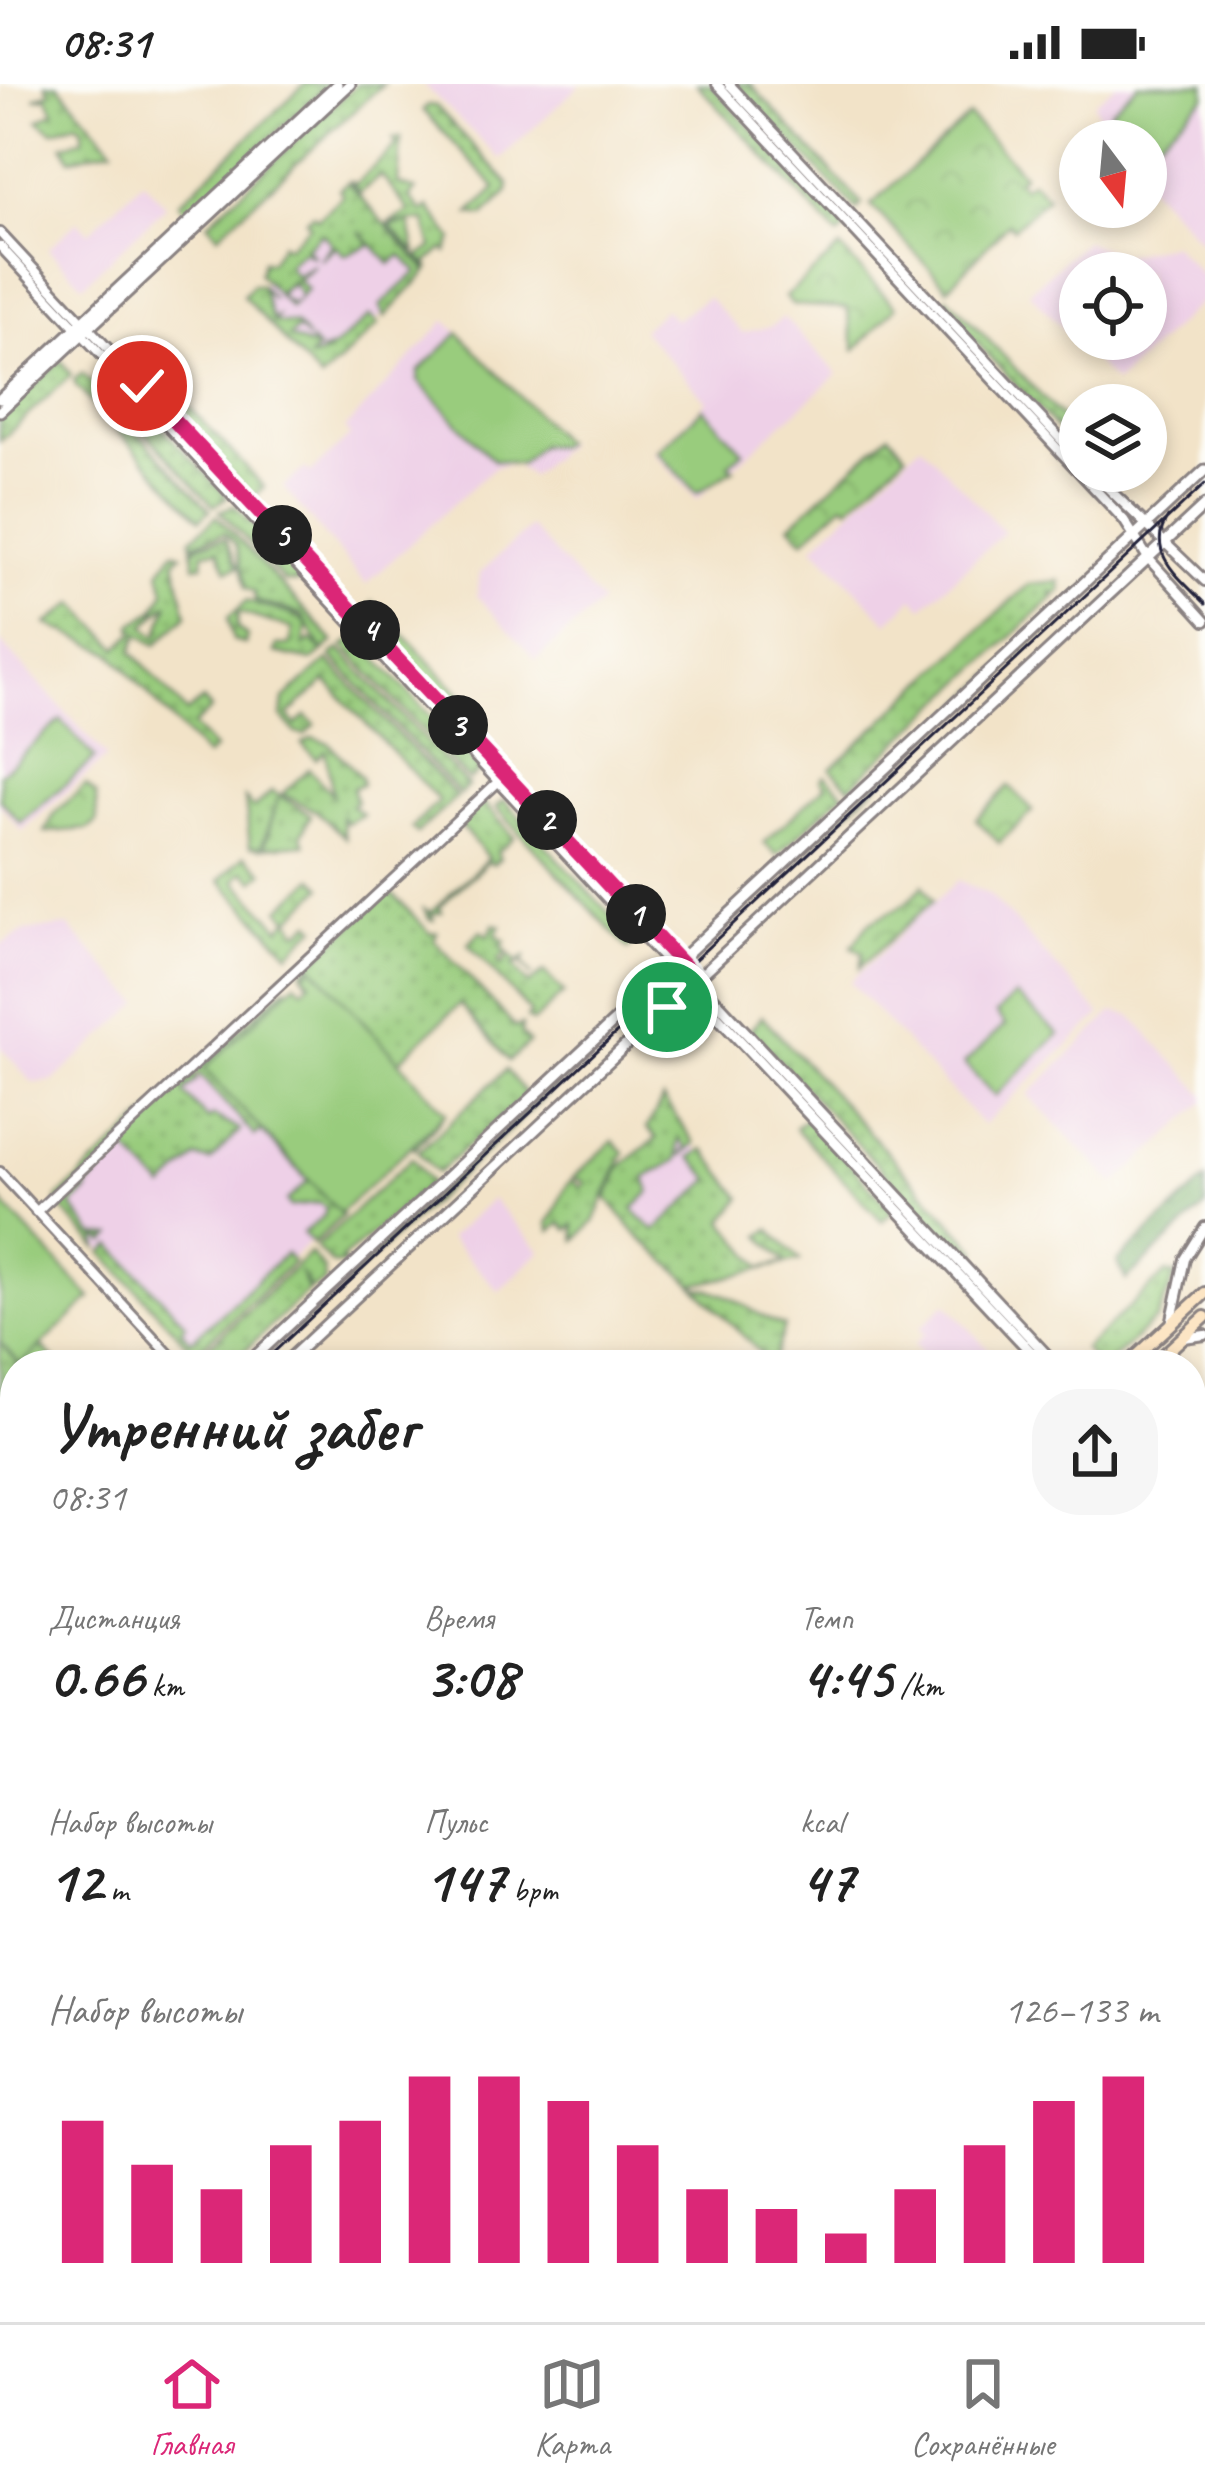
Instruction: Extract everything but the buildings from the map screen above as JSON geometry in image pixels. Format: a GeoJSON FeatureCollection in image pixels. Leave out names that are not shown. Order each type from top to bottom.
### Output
{"type":"FeatureCollection","features":[{"type":"Feature","properties":{"kind":"main road"},"geometry":{"type":"LineString","coordinates":[[1143,1350],[1205,1293]]}},
{"type":"Feature","properties":{"kind":"main road"},"geometry":{"type":"LineString","coordinates":[[1169,1350],[1205,1317]]}},
{"type":"Feature","properties":{"kind":"street"},"geometry":{"type":"LineString","coordinates":[[0,411],[337,84]]}},
{"type":"Feature","properties":{"kind":"street"},"geometry":{"type":"LineString","coordinates":[[0,398],[350,84]]}},
{"type":"Feature","properties":{"kind":"street"},"geometry":{"type":"LineString","coordinates":[[717,84],[1134,536],[1205,621]]}},
{"type":"Feature","properties":{"kind":"street"},"geometry":{"type":"LineString","coordinates":[[729,84],[1059,438]]}},
{"type":"Feature","properties":{"kind":"street"},"geometry":{"type":"LineString","coordinates":[[0,233],[82,328]]}},
{"type":"Feature","properties":{"kind":"street"},"geometry":{"type":"LineString","coordinates":[[0,246],[1042,1350]]}},
{"type":"Feature","properties":{"kind":"street"},"geometry":{"type":"LineString","coordinates":[[262,1350],[1205,470]]}},
{"type":"Feature","properties":{"kind":"street"},"geometry":{"type":"LineString","coordinates":[[1112,492],[1205,581]]}},
{"type":"Feature","properties":{"kind":"street"},"geometry":{"type":"LineString","coordinates":[[299,1350],[1205,505]]}},
{"type":"Feature","properties":{"kind":"street"},"geometry":{"type":"LineString","coordinates":[[36,1212],[502,779]]}},
{"type":"Feature","properties":{"kind":"street"},"geometry":{"type":"LineString","coordinates":[[693,982],[1029,1350]]}},
{"type":"Feature","properties":{"kind":"street"},"geometry":{"type":"LineString","coordinates":[[0,1172],[165,1350]]}},
{"type":"Feature","properties":{"kind":"street"},"geometry":{"type":"LineString","coordinates":[[1172,1324],[1185,1258],[1205,1227]]}},
{"type":"Feature","properties":{"kind":"street"},"geometry":{"type":"LineString","coordinates":[[1182,1338],[1205,1335]]}},
{"type":"Feature","properties":{"kind":"shaded area"},"geometry":{"type":"Polygon","coordinates":[[[423,84],[581,84],[500,159],[423,84]]]}},
{"type":"Feature","properties":{"kind":"shaded area"},"geometry":{"type":"Polygon","coordinates":[[[1116,84],[1205,84],[1205,246],[1167,205],[1167,120],[1101,120],[1094,103],[1116,84]]]}},
{"type":"Feature","properties":{"kind":"shaded area"},"geometry":{"type":"Polygon","coordinates":[[[143,181],[166,206],[83,285],[48,249],[78,221],[89,232],[143,181]]]}},
{"type":"Feature","properties":{"kind":"shaded area"},"geometry":{"type":"Polygon","coordinates":[[[354,200],[423,274],[320,375],[249,298],[354,200]]]}},
{"type":"Feature","properties":{"kind":"shaded area"},"geometry":{"type":"Polygon","coordinates":[[[1085,241],[1111,252],[1073,252],[1085,241]]]}},
{"type":"Feature","properties":{"kind":"shaded area"},"geometry":{"type":"Polygon","coordinates":[[[1172,244],[1205,279],[1205,298],[1167,334],[1167,252],[1137,252],[1172,244]]]}},
{"type":"Feature","properties":{"kind":"shaded area"},"geometry":{"type":"Polygon","coordinates":[[[1059,265],[1059,324],[1029,292],[1059,265]]]}},
{"type":"Feature","properties":{"kind":"shaded area"},"geometry":{"type":"Polygon","coordinates":[[[708,297],[742,333],[772,326],[783,317],[838,374],[697,499],[653,452],[707,401],[642,330],[664,309],[675,320],[708,297]]]}},
{"type":"Feature","properties":{"kind":"shaded area"},"geometry":{"type":"Polygon","coordinates":[[[446,320],[566,444],[531,476],[513,464],[494,467],[366,584],[283,487],[305,468],[311,473],[350,436],[345,429],[446,320]]]}},
{"type":"Feature","properties":{"kind":"shaded area"},"geometry":{"type":"Polygon","coordinates":[[[1093,360],[1139,360],[1115,383],[1093,360]]]}},
{"type":"Feature","properties":{"kind":"shaded area"},"geometry":{"type":"Polygon","coordinates":[[[921,444],[1004,532],[923,607],[914,598],[888,622],[814,546],[921,444]]]}},
{"type":"Feature","properties":{"kind":"shaded area"},"geometry":{"type":"Polygon","coordinates":[[[530,527],[601,603],[536,660],[477,596],[480,573],[530,527]]]}},
{"type":"Feature","properties":{"kind":"shaded area"},"geometry":{"type":"Polygon","coordinates":[[[0,641],[107,757],[22,831],[0,805],[0,641]]]}},
{"type":"Feature","properties":{"kind":"shaded area"},"geometry":{"type":"Polygon","coordinates":[[[958,880],[990,895],[1101,1015],[983,1125],[850,982],[958,880]]]}},
{"type":"Feature","properties":{"kind":"shaded area"},"geometry":{"type":"Polygon","coordinates":[[[68,926],[140,1003],[53,1081],[33,1083],[0,1047],[0,945],[25,931],[68,926]]]}},
{"type":"Feature","properties":{"kind":"shaded area"},"geometry":{"type":"Polygon","coordinates":[[[1113,1012],[1131,1016],[1205,1095],[1205,1102],[1115,1184],[1028,1095],[1113,1012]]]}},
{"type":"Feature","properties":{"kind":"shaded area"},"geometry":{"type":"Polygon","coordinates":[[[206,1071],[341,1214],[193,1347],[62,1206],[128,1144],[164,1181],[207,1144],[171,1103],[206,1071]]]}},
{"type":"Feature","properties":{"kind":"shaded area"},"geometry":{"type":"Polygon","coordinates":[[[678,1127],[704,1157],[711,1177],[714,1224],[692,1278],[611,1192],[678,1127]]]}},
{"type":"Feature","properties":{"kind":"shaded area"},"geometry":{"type":"Polygon","coordinates":[[[492,1199],[541,1251],[499,1291],[449,1238],[492,1199]]]}},
{"type":"Feature","properties":{"kind":"shaded area"},"geometry":{"type":"Polygon","coordinates":[[[946,1303],[989,1350],[919,1350],[914,1344],[925,1334],[920,1328],[946,1303]]]}},
{"type":"Feature","properties":{"kind":"green space"},"geometry":{"type":"Polygon","coordinates":[[[46,84],[58,84],[113,148],[70,159],[63,145],[83,139],[83,128],[77,123],[53,131],[38,120],[54,111],[47,97],[34,98],[50,92],[46,84]]]}},
{"type":"Feature","properties":{"kind":"green space"},"geometry":{"type":"Polygon","coordinates":[[[305,84],[329,84],[188,213],[179,203],[305,84]]]}},
{"type":"Feature","properties":{"kind":"green space"},"geometry":{"type":"Polygon","coordinates":[[[357,84],[383,84],[218,235],[208,223],[357,84]]]}},
{"type":"Feature","properties":{"kind":"green space"},"geometry":{"type":"Polygon","coordinates":[[[697,84],[710,84],[846,229],[838,236],[697,84]]]}},
{"type":"Feature","properties":{"kind":"green space"},"geometry":{"type":"Polygon","coordinates":[[[736,84],[750,84],[862,204],[857,210],[736,84]]]}},
{"type":"Feature","properties":{"kind":"green space"},"geometry":{"type":"Polygon","coordinates":[[[1138,84],[1205,84],[1205,96],[1167,131],[1167,120],[1110,120],[1110,111],[1138,84]]]}},
{"type":"Feature","properties":{"kind":"green space"},"geometry":{"type":"Polygon","coordinates":[[[436,106],[509,184],[508,192],[484,216],[470,214],[496,188],[423,110],[436,106]]]}},
{"type":"Feature","properties":{"kind":"green space"},"geometry":{"type":"Polygon","coordinates":[[[969,116],[1023,174],[1017,180],[1023,187],[1031,181],[1047,197],[1014,228],[1008,223],[948,288],[871,205],[969,116]]]}},
{"type":"Feature","properties":{"kind":"green space"},"geometry":{"type":"Polygon","coordinates":[[[401,138],[398,184],[416,190],[410,198],[423,212],[429,207],[453,239],[447,252],[443,249],[427,263],[430,269],[419,257],[432,247],[425,221],[409,221],[416,253],[389,225],[407,223],[391,222],[409,211],[381,175],[360,193],[349,180],[355,184],[397,145],[393,139],[401,138]]]}},
{"type":"Feature","properties":{"kind":"green space"},"geometry":{"type":"Polygon","coordinates":[[[347,182],[428,271],[385,317],[380,306],[417,272],[401,255],[390,264],[359,231],[371,245],[344,255],[336,246],[320,260],[332,244],[322,233],[306,248],[314,257],[303,251],[287,266],[296,276],[314,265],[298,280],[307,289],[300,297],[294,284],[285,287],[294,279],[277,293],[259,274],[263,261],[270,262],[282,243],[287,247],[310,225],[306,220],[313,214],[318,218],[343,195],[339,189],[347,182]]]}},
{"type":"Feature","properties":{"kind":"green space"},"geometry":{"type":"Polygon","coordinates":[[[840,248],[896,307],[855,350],[847,308],[793,305],[785,297],[840,248]]]}},
{"type":"Feature","properties":{"kind":"green space"},"geometry":{"type":"Polygon","coordinates":[[[252,285],[260,285],[273,299],[262,289],[272,319],[277,317],[274,322],[295,324],[308,339],[298,329],[289,337],[314,348],[310,340],[318,349],[308,358],[330,352],[320,352],[333,348],[370,316],[379,324],[321,380],[243,296],[252,285]]]}},
{"type":"Feature","properties":{"kind":"green space"},"geometry":{"type":"Polygon","coordinates":[[[948,297],[1059,415],[1059,431],[941,304],[948,297]]]}},
{"type":"Feature","properties":{"kind":"green space"},"geometry":{"type":"Polygon","coordinates":[[[459,333],[563,442],[540,445],[520,464],[493,460],[418,381],[419,371],[459,333]]]}},
{"type":"Feature","properties":{"kind":"green space"},"geometry":{"type":"Polygon","coordinates":[[[61,360],[71,375],[0,441],[0,417],[61,360]]]}},
{"type":"Feature","properties":{"kind":"green space"},"geometry":{"type":"Polygon","coordinates":[[[82,373],[210,510],[200,519],[76,386],[74,380],[82,373]]]}},
{"type":"Feature","properties":{"kind":"green space"},"geometry":{"type":"Polygon","coordinates":[[[160,375],[264,487],[253,498],[150,386],[160,375]]]}},
{"type":"Feature","properties":{"kind":"green space"},"geometry":{"type":"Polygon","coordinates":[[[142,406],[227,497],[214,506],[131,417],[142,406]]]}},
{"type":"Feature","properties":{"kind":"green space"},"geometry":{"type":"Polygon","coordinates":[[[703,408],[743,451],[729,464],[734,469],[697,493],[657,451],[703,408]]]}},
{"type":"Feature","properties":{"kind":"green space"},"geometry":{"type":"Polygon","coordinates":[[[889,434],[906,454],[849,507],[844,503],[804,540],[790,525],[889,434]]]}},
{"type":"Feature","properties":{"kind":"green space"},"geometry":{"type":"Polygon","coordinates":[[[234,505],[304,580],[285,582],[220,511],[234,505]]]}},
{"type":"Feature","properties":{"kind":"green space"},"geometry":{"type":"Polygon","coordinates":[[[217,516],[334,642],[312,661],[275,653],[277,645],[290,645],[293,629],[238,612],[237,628],[247,636],[245,644],[233,640],[228,618],[247,601],[297,616],[307,624],[301,614],[255,601],[254,592],[246,588],[236,545],[225,533],[194,543],[193,550],[191,539],[217,516]],[[307,624],[304,645],[311,640],[323,651],[307,624]]]}},
{"type":"Feature","properties":{"kind":"green space"},"geometry":{"type":"Polygon","coordinates":[[[225,538],[238,567],[227,570],[218,550],[204,552],[203,565],[195,566],[197,545],[225,538]]]}},
{"type":"Feature","properties":{"kind":"green space"},"geometry":{"type":"Polygon","coordinates":[[[174,551],[182,554],[175,560],[187,615],[156,645],[139,634],[132,651],[187,713],[203,700],[211,709],[193,726],[214,749],[206,757],[111,653],[47,624],[75,603],[118,648],[135,632],[132,625],[153,611],[156,615],[145,626],[157,637],[169,603],[158,613],[155,609],[165,591],[160,571],[174,551]]]}},
{"type":"Feature","properties":{"kind":"green space"},"geometry":{"type":"Polygon","coordinates":[[[1113,563],[1115,566],[755,897],[1113,563]]]}},
{"type":"Feature","properties":{"kind":"green space"},"geometry":{"type":"Polygon","coordinates":[[[1060,581],[1061,591],[1056,595],[1050,591],[1054,597],[850,787],[831,769],[1029,584],[1060,581]]]}},
{"type":"Feature","properties":{"kind":"green space"},"geometry":{"type":"Polygon","coordinates":[[[373,602],[481,716],[469,729],[364,616],[373,602]]]}},
{"type":"Feature","properties":{"kind":"green space"},"geometry":{"type":"Polygon","coordinates":[[[357,637],[481,770],[469,780],[344,646],[357,637]]]}},
{"type":"Feature","properties":{"kind":"green space"},"geometry":{"type":"Polygon","coordinates":[[[340,649],[468,786],[460,794],[331,656],[340,649]]]}},
{"type":"Feature","properties":{"kind":"green space"},"geometry":{"type":"Polygon","coordinates":[[[328,660],[457,797],[417,833],[412,828],[439,801],[326,681],[288,715],[296,725],[306,716],[315,725],[305,735],[296,733],[282,717],[284,699],[328,660]]]}},
{"type":"Feature","properties":{"kind":"green space"},"geometry":{"type":"Polygon","coordinates":[[[61,720],[95,758],[21,823],[0,799],[0,774],[61,720]]]}},
{"type":"Feature","properties":{"kind":"green space"},"geometry":{"type":"Polygon","coordinates":[[[313,738],[329,743],[361,777],[362,784],[352,788],[357,802],[351,805],[363,815],[346,823],[341,815],[345,837],[316,811],[282,794],[309,769],[333,795],[325,751],[316,759],[302,744],[313,738]]]}},
{"type":"Feature","properties":{"kind":"green space"},"geometry":{"type":"Polygon","coordinates":[[[825,775],[844,793],[777,855],[764,843],[826,785],[821,779],[825,775]]]}},
{"type":"Feature","properties":{"kind":"green space"},"geometry":{"type":"Polygon","coordinates":[[[86,785],[96,795],[97,822],[88,829],[45,832],[55,813],[86,785]]]}},
{"type":"Feature","properties":{"kind":"green space"},"geometry":{"type":"Polygon","coordinates":[[[1009,786],[1033,811],[999,843],[976,819],[1009,786]]]}},
{"type":"Feature","properties":{"kind":"green space"},"geometry":{"type":"Polygon","coordinates":[[[272,791],[311,815],[301,835],[305,844],[264,847],[278,798],[261,848],[250,846],[245,799],[254,808],[272,791]]]}},
{"type":"Feature","properties":{"kind":"green space"},"geometry":{"type":"Polygon","coordinates":[[[504,800],[635,941],[628,949],[496,807],[504,800]]]}},
{"type":"Feature","properties":{"kind":"green space"},"geometry":{"type":"Polygon","coordinates":[[[483,802],[514,837],[497,852],[500,858],[493,864],[488,861],[439,907],[442,912],[431,914],[434,920],[429,919],[424,909],[431,912],[488,858],[460,825],[483,802]]]}},
{"type":"Feature","properties":{"kind":"green space"},"geometry":{"type":"Polygon","coordinates":[[[245,855],[264,872],[254,881],[244,871],[235,880],[280,928],[289,919],[280,909],[314,878],[323,887],[290,919],[299,932],[311,922],[316,927],[289,953],[220,880],[245,855]]]}},
{"type":"Feature","properties":{"kind":"green space"},"geometry":{"type":"Polygon","coordinates":[[[923,885],[933,901],[860,967],[863,952],[852,947],[864,929],[905,903],[923,885]]]}},
{"type":"Feature","properties":{"kind":"green space"},"geometry":{"type":"Polygon","coordinates":[[[390,891],[430,933],[437,932],[434,940],[515,1027],[522,1025],[521,1034],[529,1043],[509,1061],[460,1004],[399,1061],[446,1113],[415,1149],[302,971],[390,891]]]}},
{"type":"Feature","properties":{"kind":"green space"},"geometry":{"type":"Polygon","coordinates":[[[494,924],[501,926],[496,935],[506,941],[501,946],[507,952],[498,960],[502,965],[509,955],[518,963],[526,956],[522,962],[532,976],[521,963],[512,965],[528,985],[544,972],[564,993],[533,1022],[527,1018],[531,1013],[468,944],[481,931],[488,936],[494,924]]]}},
{"type":"Feature","properties":{"kind":"green space"},"geometry":{"type":"Polygon","coordinates":[[[313,966],[446,1113],[340,1213],[204,1069],[296,982],[303,989],[311,981],[304,974],[313,966]]]}},
{"type":"Feature","properties":{"kind":"green space"},"geometry":{"type":"Polygon","coordinates":[[[286,986],[294,994],[342,1216],[313,1244],[303,1233],[324,1216],[326,1208],[319,1203],[290,1207],[287,1201],[308,1181],[261,1131],[255,1136],[195,1070],[286,986]]]}},
{"type":"Feature","properties":{"kind":"green space"},"geometry":{"type":"Polygon","coordinates":[[[655,990],[657,992],[294,1327],[655,990]]]}},
{"type":"Feature","properties":{"kind":"green space"},"geometry":{"type":"Polygon","coordinates":[[[1015,995],[1059,1034],[995,1096],[964,1064],[1005,1025],[996,1014],[1015,995]]]}},
{"type":"Feature","properties":{"kind":"green space"},"geometry":{"type":"Polygon","coordinates":[[[762,1016],[978,1251],[968,1261],[750,1030],[762,1016]]]}},
{"type":"Feature","properties":{"kind":"green space"},"geometry":{"type":"Polygon","coordinates":[[[506,1070],[526,1094],[437,1173],[418,1152],[506,1070]]]}},
{"type":"Feature","properties":{"kind":"green space"},"geometry":{"type":"Polygon","coordinates":[[[192,1074],[197,1079],[184,1093],[208,1120],[213,1116],[240,1130],[210,1161],[196,1158],[164,1188],[124,1148],[72,1206],[97,1236],[98,1248],[60,1207],[64,1203],[57,1203],[58,1198],[192,1074]]]}},
{"type":"Feature","properties":{"kind":"green space"},"geometry":{"type":"Polygon","coordinates":[[[663,1099],[695,1143],[680,1157],[686,1147],[679,1138],[677,1160],[645,1178],[650,1192],[633,1209],[655,1231],[711,1179],[691,1157],[704,1149],[742,1198],[724,1221],[762,1268],[786,1262],[761,1236],[770,1229],[800,1260],[694,1285],[638,1236],[607,1198],[621,1166],[657,1138],[647,1128],[663,1099]]]}},
{"type":"Feature","properties":{"kind":"green space"},"geometry":{"type":"Polygon","coordinates":[[[807,1118],[893,1211],[882,1221],[795,1128],[807,1118]]]}},
{"type":"Feature","properties":{"kind":"green space"},"geometry":{"type":"Polygon","coordinates":[[[613,1141],[624,1152],[594,1222],[576,1240],[574,1225],[568,1230],[561,1223],[551,1231],[548,1223],[568,1184],[572,1179],[581,1188],[586,1183],[574,1177],[613,1141]]]}},
{"type":"Feature","properties":{"kind":"green space"},"geometry":{"type":"Polygon","coordinates":[[[412,1158],[431,1183],[341,1260],[345,1265],[332,1264],[316,1247],[412,1158]]]}},
{"type":"Feature","properties":{"kind":"green space"},"geometry":{"type":"Polygon","coordinates":[[[1205,1180],[1205,1207],[1126,1280],[1117,1262],[1205,1180]]]}},
{"type":"Feature","properties":{"kind":"green space"},"geometry":{"type":"Polygon","coordinates":[[[0,1200],[91,1298],[37,1350],[7,1350],[0,1342],[0,1200]]]}},
{"type":"Feature","properties":{"kind":"green space"},"geometry":{"type":"Polygon","coordinates":[[[112,1245],[186,1324],[181,1330],[191,1341],[286,1253],[293,1262],[198,1350],[192,1350],[103,1253],[112,1245]]]}},
{"type":"Feature","properties":{"kind":"green space"},"geometry":{"type":"Polygon","coordinates":[[[310,1253],[324,1269],[325,1282],[310,1289],[299,1271],[308,1291],[245,1350],[207,1348],[310,1253]]]}},
{"type":"Feature","properties":{"kind":"green space"},"geometry":{"type":"Polygon","coordinates":[[[1166,1273],[1176,1275],[1157,1318],[1122,1350],[1084,1349],[1166,1273]]]}},
{"type":"Feature","properties":{"kind":"green space"},"geometry":{"type":"Polygon","coordinates":[[[696,1288],[731,1297],[784,1326],[777,1350],[757,1350],[696,1288]]]}},
{"type":"Feature","properties":{"kind":"tram line"},"geometry":{"type":"LineString","coordinates":[[276,1350],[1205,484]]}},
{"type":"Feature","properties":{"kind":"tram line"},"geometry":{"type":"LineString","coordinates":[[1168,517],[1160,542],[1163,554],[1205,604]]}},
{"type":"Feature","properties":{"kind":"route"},"geometry":{"type":"LineString","coordinates":[[142,386],[696,979],[667,1007]]}}]}
